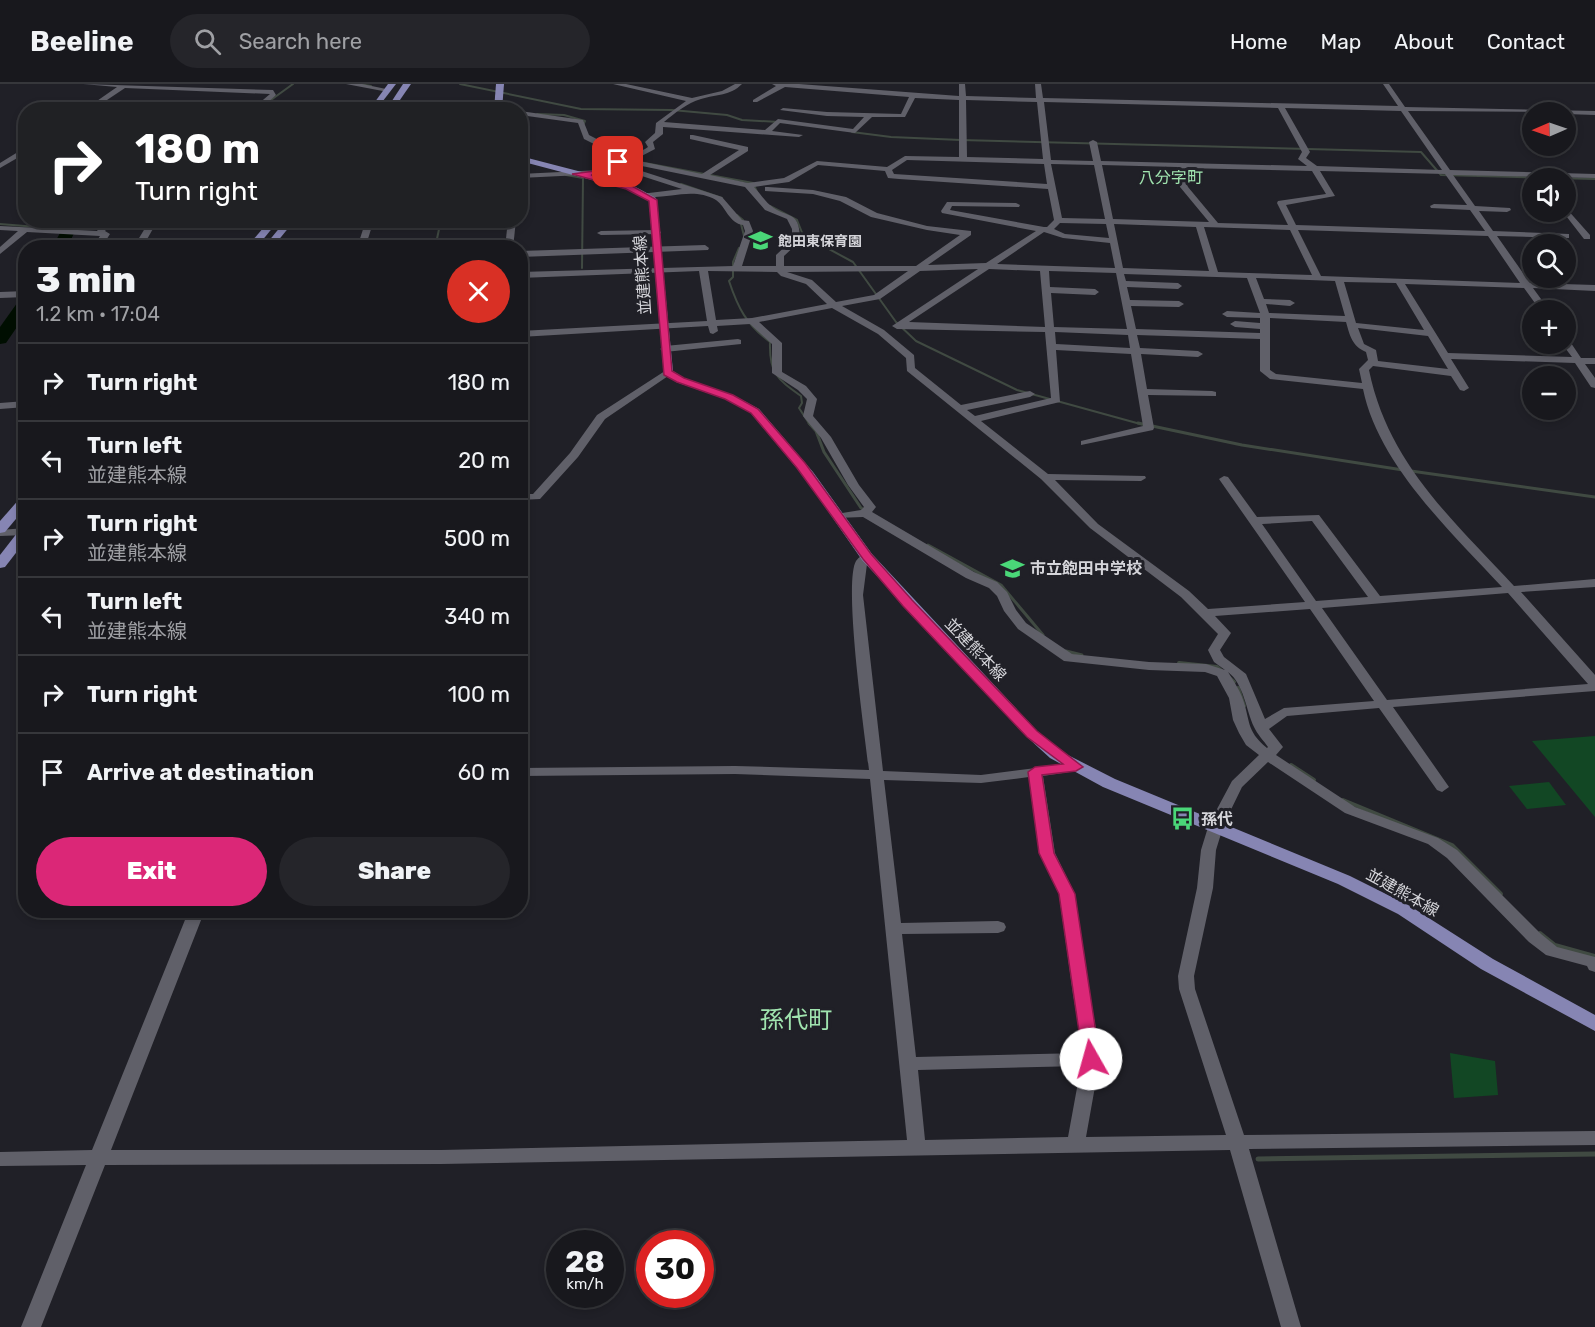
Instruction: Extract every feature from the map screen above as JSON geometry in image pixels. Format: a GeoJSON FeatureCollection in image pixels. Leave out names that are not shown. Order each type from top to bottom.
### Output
{"type":"FeatureCollection","features":[{"type":"Feature","properties":{"kind":"main road"},"geometry":{"type":"LineString","coordinates":[[394,102],[407,84]]}},
{"type":"Feature","properties":{"kind":"main road"},"geometry":{"type":"LineString","coordinates":[[378,102],[390,87]]}},
{"type":"Feature","properties":{"kind":"main road"},"geometry":{"type":"LineString","coordinates":[[528,161],[649,195]]}},
{"type":"Feature","properties":{"kind":"main road","name":"並建熊本線"},"geometry":{"type":"LineString","coordinates":[[649,195],[653,200],[657,231],[668,372],[680,380],[737,400],[754,411],[801,465],[840,516],[867,557],[1032,734],[1076,767],[1216,829],[1344,880],[1404,910],[1487,964],[1595,1024]]}},
{"type":"Feature","properties":{"kind":"main road"},"geometry":{"type":"LineString","coordinates":[[257,240],[267,228]]}},
{"type":"Feature","properties":{"kind":"main road"},"geometry":{"type":"LineString","coordinates":[[274,240],[284,228]]}},
{"type":"Feature","properties":{"kind":"main road"},"geometry":{"type":"LineString","coordinates":[[0,531],[18,509]]}},
{"type":"Feature","properties":{"kind":"main road"},"geometry":{"type":"LineString","coordinates":[[0,564],[18,541]]}},
{"type":"Feature","properties":{"kind":"street"},"geometry":{"type":"LineString","coordinates":[[86,84],[273,92],[273,95],[264,102]]}},
{"type":"Feature","properties":{"kind":"street"},"geometry":{"type":"LineString","coordinates":[[616,84],[693,100],[723,95],[739,84]]}},
{"type":"Feature","properties":{"kind":"street"},"geometry":{"type":"LineString","coordinates":[[775,84],[963,98],[1595,113]]}},
{"type":"Feature","properties":{"kind":"street"},"geometry":{"type":"LineString","coordinates":[[867,92],[871,84]]}},
{"type":"Feature","properties":{"kind":"street"},"geometry":{"type":"LineString","coordinates":[[962,84],[963,159]]}},
{"type":"Feature","properties":{"kind":"street"},"geometry":{"type":"LineString","coordinates":[[1038,84],[1047,161],[1058,220]]}},
{"type":"Feature","properties":{"kind":"street"},"geometry":{"type":"LineString","coordinates":[[1386,84],[1522,278]]}},
{"type":"Feature","properties":{"kind":"street"},"geometry":{"type":"LineString","coordinates":[[99,102],[126,85]]}},
{"type":"Feature","properties":{"kind":"street"},"geometry":{"type":"LineString","coordinates":[[345,102],[351,85],[390,87]]}},
{"type":"Feature","properties":{"kind":"street"},"geometry":{"type":"LineString","coordinates":[[755,101],[783,85]]}},
{"type":"Feature","properties":{"kind":"street"},"geometry":{"type":"LineString","coordinates":[[783,110],[906,115],[913,95]]}},
{"type":"Feature","properties":{"kind":"street"},"geometry":{"type":"LineString","coordinates":[[658,124],[693,100]]}},
{"type":"Feature","properties":{"kind":"street"},"geometry":{"type":"LineString","coordinates":[[1280,106],[1306,152],[1302,159],[1314,168],[1331,196],[1281,203],[1295,227],[1318,278]]}},
{"type":"Feature","properties":{"kind":"street"},"geometry":{"type":"LineString","coordinates":[[528,114],[581,121],[580,128],[587,140],[613,151],[615,160],[719,199],[739,222],[746,223],[749,231],[737,268]]}},
{"type":"Feature","properties":{"kind":"street"},"geometry":{"type":"LineString","coordinates":[[766,132],[778,121],[855,131],[870,115]]}},
{"type":"Feature","properties":{"kind":"street"},"geometry":{"type":"LineString","coordinates":[[658,124],[799,135]]}},
{"type":"Feature","properties":{"kind":"street"},"geometry":{"type":"LineString","coordinates":[[528,176],[604,172],[648,152],[652,147],[649,142],[659,134],[658,124]]}},
{"type":"Feature","properties":{"kind":"street"},"geometry":{"type":"LineString","coordinates":[[693,137],[745,149],[704,176]]}},
{"type":"Feature","properties":{"kind":"street"},"geometry":{"type":"LineString","coordinates":[[1085,443],[1149,428],[1093,142]]}},
{"type":"Feature","properties":{"kind":"street"},"geometry":{"type":"LineString","coordinates":[[0,166],[18,154]]}},
{"type":"Feature","properties":{"kind":"street"},"geometry":{"type":"LineString","coordinates":[[649,195],[749,186],[786,180],[817,163],[888,169],[905,158],[1522,175]]}},
{"type":"Feature","properties":{"kind":"street"},"geometry":{"type":"LineString","coordinates":[[528,334],[664,328],[713,329],[877,297],[968,233],[927,228],[874,215],[853,202],[837,197],[749,186],[704,176],[621,163]]}},
{"type":"Feature","properties":{"kind":"street"},"geometry":{"type":"LineString","coordinates":[[1180,165],[1184,174],[1181,180],[1185,191],[1209,212],[1215,225]]}},
{"type":"Feature","properties":{"kind":"street"},"geometry":{"type":"LineString","coordinates":[[888,169],[891,176],[898,177],[1053,187]]}},
{"type":"Feature","properties":{"kind":"street"},"geometry":{"type":"LineString","coordinates":[[1576,176],[1595,176]]}},
{"type":"Feature","properties":{"kind":"street"},"geometry":{"type":"LineString","coordinates":[[749,186],[768,208],[790,216],[796,229],[796,241],[780,255],[780,269],[784,274],[809,282],[835,306],[881,332],[911,357],[910,369],[1045,477],[1094,526],[1154,568],[1206,612],[1225,633],[1214,650],[1219,659],[1239,674],[1254,706],[1261,728],[1276,747],[1233,788],[1216,829],[1204,873],[1205,888],[1186,976],[1187,989],[1237,1141],[1291,1327]]}},
{"type":"Feature","properties":{"kind":"street"},"geometry":{"type":"LineString","coordinates":[[1016,205],[950,204],[945,212],[1112,241]]}},
{"type":"Feature","properties":{"kind":"street"},"geometry":{"type":"LineString","coordinates":[[1434,206],[1507,210]]}},
{"type":"Feature","properties":{"kind":"street"},"geometry":{"type":"LineString","coordinates":[[881,332],[900,325],[984,266],[1042,230],[1050,229],[1058,220],[1522,234]]}},
{"type":"Feature","properties":{"kind":"street"},"geometry":{"type":"LineString","coordinates":[[1575,222],[1587,237]]}},
{"type":"Feature","properties":{"kind":"street"},"geometry":{"type":"LineString","coordinates":[[1199,224],[1214,274]]}},
{"type":"Feature","properties":{"kind":"street"},"geometry":{"type":"LineString","coordinates":[[0,228],[100,232],[106,234],[102,240]]}},
{"type":"Feature","properties":{"kind":"street"},"geometry":{"type":"LineString","coordinates":[[100,232],[103,228]]}},
{"type":"Feature","properties":{"kind":"street"},"geometry":{"type":"LineString","coordinates":[[0,250],[26,229]]}},
{"type":"Feature","properties":{"kind":"street"},"geometry":{"type":"LineString","coordinates":[[601,233],[657,231]]}},
{"type":"Feature","properties":{"kind":"street"},"geometry":{"type":"LineString","coordinates":[[528,254],[705,248]]}},
{"type":"Feature","properties":{"kind":"street"},"geometry":{"type":"LineString","coordinates":[[528,275],[702,268],[916,269],[984,266],[1522,286]]}},
{"type":"Feature","properties":{"kind":"street"},"geometry":{"type":"LineString","coordinates":[[702,268],[713,329]]}},
{"type":"Feature","properties":{"kind":"street"},"geometry":{"type":"LineString","coordinates":[[975,419],[1056,400],[1044,268]]}},
{"type":"Feature","properties":{"kind":"street"},"geometry":{"type":"LineString","coordinates":[[1251,276],[1265,315],[1265,371],[1269,375],[1366,386]]}},
{"type":"Feature","properties":{"kind":"street"},"geometry":{"type":"LineString","coordinates":[[1340,279],[1358,343],[1371,350],[1372,363]]}},
{"type":"Feature","properties":{"kind":"street"},"geometry":{"type":"LineString","coordinates":[[1399,281],[1464,388]]}},
{"type":"Feature","properties":{"kind":"street"},"geometry":{"type":"LineString","coordinates":[[1122,284],[1178,286]]}},
{"type":"Feature","properties":{"kind":"street"},"geometry":{"type":"LineString","coordinates":[[1576,287],[1595,288]]}},
{"type":"Feature","properties":{"kind":"street"},"geometry":{"type":"LineString","coordinates":[[1047,290],[1095,292]]}},
{"type":"Feature","properties":{"kind":"street"},"geometry":{"type":"LineString","coordinates":[[0,295],[18,294]]}},
{"type":"Feature","properties":{"kind":"street"},"geometry":{"type":"LineString","coordinates":[[1260,301],[1290,303]]}},
{"type":"Feature","properties":{"kind":"street"},"geometry":{"type":"LineString","coordinates":[[1126,303],[1179,304]]}},
{"type":"Feature","properties":{"kind":"street"},"geometry":{"type":"LineString","coordinates":[[1227,314],[1351,322],[1431,334]]}},
{"type":"Feature","properties":{"kind":"street"},"geometry":{"type":"LineString","coordinates":[[752,321],[774,338],[777,344],[777,373],[802,388],[812,399],[808,416],[821,428],[842,470],[870,507],[865,513]]}},
{"type":"Feature","properties":{"kind":"street"},"geometry":{"type":"LineString","coordinates":[[1235,324],[1264,331]]}},
{"type":"Feature","properties":{"kind":"street"},"geometry":{"type":"LineString","coordinates":[[900,325],[1132,332],[1264,331]]}},
{"type":"Feature","properties":{"kind":"street"},"geometry":{"type":"LineString","coordinates":[[665,349],[738,342]]}},
{"type":"Feature","properties":{"kind":"street"},"geometry":{"type":"LineString","coordinates":[[1050,347],[1198,354]]}},
{"type":"Feature","properties":{"kind":"street"},"geometry":{"type":"LineString","coordinates":[[1574,354],[1595,385]]}},
{"type":"Feature","properties":{"kind":"street"},"geometry":{"type":"LineString","coordinates":[[1444,356],[1595,361]]}},
{"type":"Feature","properties":{"kind":"street"},"geometry":{"type":"LineString","coordinates":[[1455,373],[1372,363],[1364,369],[1366,386],[1382,426],[1412,478],[1443,516],[1595,685]]}},
{"type":"Feature","properties":{"kind":"street"},"geometry":{"type":"LineString","coordinates":[[528,497],[536,497],[574,455],[602,417],[668,372]]}},
{"type":"Feature","properties":{"kind":"street"},"geometry":{"type":"LineString","coordinates":[[1142,392],[1212,394]]}},
{"type":"Feature","properties":{"kind":"street"},"geometry":{"type":"LineString","coordinates":[[960,408],[1030,394]]}},
{"type":"Feature","properties":{"kind":"street"},"geometry":{"type":"LineString","coordinates":[[0,406],[18,405]]}},
{"type":"Feature","properties":{"kind":"street"},"geometry":{"type":"LineString","coordinates":[[1045,477],[1141,478]]}},
{"type":"Feature","properties":{"kind":"street"},"geometry":{"type":"LineString","coordinates":[[1224,479],[1442,787]]}},
{"type":"Feature","properties":{"kind":"street"},"geometry":{"type":"LineString","coordinates":[[840,516],[865,513],[993,585],[1003,595],[1010,611],[1023,626],[1069,658],[1149,666],[1206,668],[1222,673],[1236,698],[1240,720],[1246,733],[1251,742],[1268,756],[1350,810],[1433,841],[1452,854],[1543,945],[1552,951],[1593,962],[1595,966]]}},
{"type":"Feature","properties":{"kind":"street"},"geometry":{"type":"LineString","coordinates":[[1253,521],[1315,517],[1376,599]]}},
{"type":"Feature","properties":{"kind":"street"},"geometry":{"type":"LineString","coordinates":[[0,531],[18,531]]}},
{"type":"Feature","properties":{"kind":"street"},"geometry":{"type":"LineString","coordinates":[[867,557],[861,563],[857,595],[918,1146]]}},
{"type":"Feature","properties":{"kind":"street"},"geometry":{"type":"LineString","coordinates":[[1206,612],[1595,583]]}},
{"type":"Feature","properties":{"kind":"street"},"geometry":{"type":"LineString","coordinates":[[1261,728],[1284,712],[1595,685]]}},
{"type":"Feature","properties":{"kind":"street"},"geometry":{"type":"LineString","coordinates":[[528,772],[735,770],[878,773],[981,779],[1076,767]]}},
{"type":"Feature","properties":{"kind":"street"},"geometry":{"type":"LineString","coordinates":[[1035,772],[1047,853],[1067,894],[1091,1059],[1076,1144]]}},
{"type":"Feature","properties":{"kind":"street"},"geometry":{"type":"LineString","coordinates":[[31,1327],[194,918]]}},
{"type":"Feature","properties":{"kind":"street"},"geometry":{"type":"LineString","coordinates":[[894,929],[998,927]]}},
{"type":"Feature","properties":{"kind":"street"},"geometry":{"type":"LineString","coordinates":[[909,1064],[1091,1059]]}},
{"type":"Feature","properties":{"kind":"street"},"geometry":{"type":"LineString","coordinates":[[0,1159],[100,1156],[437,1157],[918,1146],[1595,1138]]}},
{"type":"Feature","properties":{"kind":"green space"},"geometry":{"type":"Polygon","coordinates":[[[1595,736],[1595,817],[1532,741],[1595,736]]]}},
{"type":"Feature","properties":{"kind":"green space"},"geometry":{"type":"Polygon","coordinates":[[[1549,782],[1566,805],[1527,809],[1509,786],[1549,782]]]}},
{"type":"Feature","properties":{"kind":"green space"},"geometry":{"type":"Polygon","coordinates":[[[1450,1053],[1495,1061],[1498,1095],[1454,1098],[1450,1053]]]}},
{"type":"Feature","properties":{"kind":"waterway"},"geometry":{"type":"LineString","coordinates":[[268,102],[293,84]]}},
{"type":"Feature","properties":{"kind":"waterway"},"geometry":{"type":"LineString","coordinates":[[359,84],[371,86]]}},
{"type":"Feature","properties":{"kind":"waterway"},"geometry":{"type":"LineString","coordinates":[[460,84],[581,109],[672,110],[727,115],[742,120],[779,122]]}},
{"type":"Feature","properties":{"kind":"waterway"},"geometry":{"type":"LineString","coordinates":[[537,114],[564,115],[585,121],[583,125]]}},
{"type":"Feature","properties":{"kind":"waterway"},"geometry":{"type":"LineString","coordinates":[[852,132],[891,137],[961,140],[1421,152],[1441,175],[1595,179]]}},
{"type":"Feature","properties":{"kind":"waterway"},"geometry":{"type":"LineString","coordinates":[[634,161],[753,183],[757,192]]}},
{"type":"Feature","properties":{"kind":"waterway"},"geometry":{"type":"LineString","coordinates":[[566,175],[583,178],[582,268]]}},
{"type":"Feature","properties":{"kind":"waterway"},"geometry":{"type":"LineString","coordinates":[[681,184],[722,198]]}},
{"type":"Feature","properties":{"kind":"waterway"},"geometry":{"type":"LineString","coordinates":[[770,206],[797,220],[803,235],[853,262],[896,322],[916,341],[1017,390],[1144,425]]}},
{"type":"Feature","properties":{"kind":"waterway"},"geometry":{"type":"LineString","coordinates":[[737,215],[743,220],[741,224],[744,236]]}},
{"type":"Feature","properties":{"kind":"waterway"},"geometry":{"type":"LineString","coordinates":[[0,224],[18,225]]}},
{"type":"Feature","properties":{"kind":"waterway"},"geometry":{"type":"LineString","coordinates":[[50,228],[64,228]]}},
{"type":"Feature","properties":{"kind":"waterway"},"geometry":{"type":"LineString","coordinates":[[437,240],[439,228]]}},
{"type":"Feature","properties":{"kind":"waterway"},"geometry":{"type":"LineString","coordinates":[[62,229],[68,231],[63,240]]}},
{"type":"Feature","properties":{"kind":"waterway"},"geometry":{"type":"LineString","coordinates":[[739,248],[733,262],[733,277],[729,281],[736,299],[749,322],[770,342],[773,368],[780,380],[801,396],[802,403],[799,408],[810,425]]}},
{"type":"Feature","properties":{"kind":"waterway"},"geometry":{"type":"LineString","coordinates":[[0,339],[18,313]]}},
{"type":"Feature","properties":{"kind":"waterway"},"geometry":{"type":"LineString","coordinates":[[809,423],[816,431],[824,452],[861,508],[867,511]]}},
{"type":"Feature","properties":{"kind":"waterway"},"geometry":{"type":"LineString","coordinates":[[1138,423],[1242,445],[1403,470]]}},
{"type":"Feature","properties":{"kind":"waterway"},"geometry":{"type":"LineString","coordinates":[[1411,471],[1595,497]]}},
{"type":"Feature","properties":{"kind":"waterway"},"geometry":{"type":"LineString","coordinates":[[928,545],[1001,585],[1043,635]]}},
{"type":"Feature","properties":{"kind":"waterway"},"geometry":{"type":"LineString","coordinates":[[1066,651],[1082,655]]}},
{"type":"Feature","properties":{"kind":"waterway"},"geometry":{"type":"LineString","coordinates":[[1179,663],[1217,667],[1234,682]]}},
{"type":"Feature","properties":{"kind":"waterway"},"geometry":{"type":"LineString","coordinates":[[1238,688],[1244,706]]}},
{"type":"Feature","properties":{"kind":"waterway"},"geometry":{"type":"LineString","coordinates":[[1291,765],[1314,780]]}},
{"type":"Feature","properties":{"kind":"waterway"},"geometry":{"type":"LineString","coordinates":[[1343,800],[1452,845],[1501,894]]}},
{"type":"Feature","properties":{"kind":"waterway"},"geometry":{"type":"LineString","coordinates":[[1540,933],[1555,945],[1595,956]]}},
{"type":"Feature","properties":{"kind":"waterway"},"geometry":{"type":"LineString","coordinates":[[1258,1159],[1595,1154]]}},
{"type":"Feature","properties":{"kind":"place","name":"飽田東保育園"},"geometry":{"type":"Point","coordinates":[760,241]}},
{"type":"Feature","properties":{"kind":"place","name":"市立飽田中学校"},"geometry":{"type":"Point","coordinates":[1012,568]}},
{"type":"Feature","properties":{"kind":"place","name":"孫代"},"geometry":{"type":"Point","coordinates":[1183,819]}},
{"type":"Feature","properties":{"kind":"district","name":"八分字町"},"geometry":{"type":"Point","coordinates":[1171,177]}},
{"type":"Feature","properties":{"kind":"district","name":"孫代町"},"geometry":{"type":"Point","coordinates":[796,1020]}},
{"type":"Feature","properties":{"kind":"route"},"geometry":{"type":"LineString","coordinates":[[618,162],[620,163],[604,172],[576,174],[629,187],[649,195],[653,200],[668,372],[680,380],[746,404],[754,411],[801,465],[867,557],[908,603],[1032,734],[1056,755],[1076,767],[1035,772],[1047,853],[1067,894],[1092,1053],[1091,1059]]}}]}
